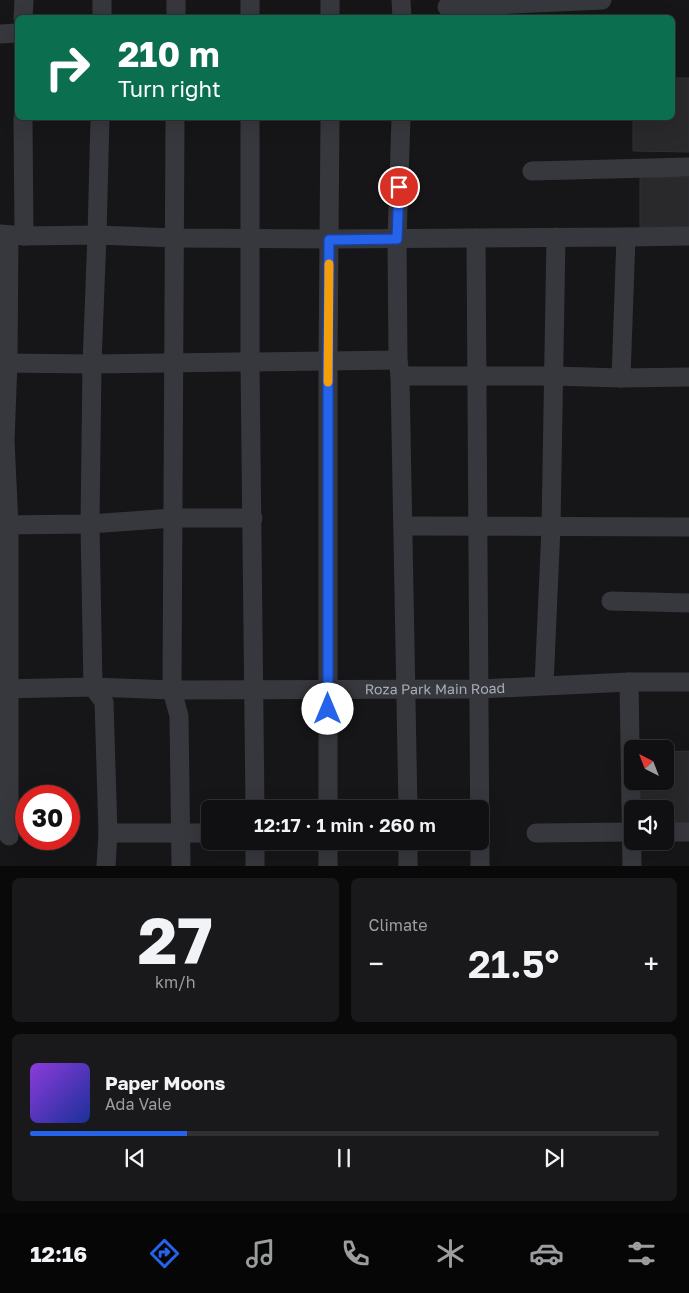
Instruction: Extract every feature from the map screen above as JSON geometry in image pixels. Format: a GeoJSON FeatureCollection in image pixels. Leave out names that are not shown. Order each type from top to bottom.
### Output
{"type":"FeatureCollection","features":[{"type":"Feature","properties":{"kind":"street"},"geometry":{"type":"LineString","coordinates":[[23,15],[24,0]]}},
{"type":"Feature","properties":{"kind":"street"},"geometry":{"type":"LineString","coordinates":[[102,0],[102,15]]}},
{"type":"Feature","properties":{"kind":"street"},"geometry":{"type":"LineString","coordinates":[[176,0],[176,15]]}},
{"type":"Feature","properties":{"kind":"street"},"geometry":{"type":"LineString","coordinates":[[250,0],[250,15]]}},
{"type":"Feature","properties":{"kind":"street"},"geometry":{"type":"LineString","coordinates":[[330,0],[330,15]]}},
{"type":"Feature","properties":{"kind":"street"},"geometry":{"type":"LineString","coordinates":[[401,0],[402,15]]}},
{"type":"Feature","properties":{"kind":"street"},"geometry":{"type":"LineString","coordinates":[[447,7],[602,0]]}},
{"type":"Feature","properties":{"kind":"street"},"geometry":{"type":"LineString","coordinates":[[0,34],[15,33]]}},
{"type":"Feature","properties":{"kind":"street"},"geometry":{"type":"LineString","coordinates":[[9,836],[5,689],[4,362],[11,235],[23,120]]}},
{"type":"Feature","properties":{"kind":"street"},"geometry":{"type":"LineString","coordinates":[[100,120],[92,364],[90,524],[93,687],[104,702],[108,833],[106,866]]}},
{"type":"Feature","properties":{"kind":"street"},"geometry":{"type":"LineString","coordinates":[[176,120],[172,690],[179,716],[181,866]]}},
{"type":"Feature","properties":{"kind":"street"},"geometry":{"type":"LineString","coordinates":[[250,120],[250,362],[255,800]]}},
{"type":"Feature","properties":{"kind":"street"},"geometry":{"type":"LineString","coordinates":[[328,800],[330,120]]}},
{"type":"Feature","properties":{"kind":"street"},"geometry":{"type":"LineString","coordinates":[[401,120],[397,239],[408,800]]}},
{"type":"Feature","properties":{"kind":"street"},"geometry":{"type":"LineString","coordinates":[[532,171],[689,167]]}},
{"type":"Feature","properties":{"kind":"street"},"geometry":{"type":"LineString","coordinates":[[11,235],[329,240],[689,236]]}},
{"type":"Feature","properties":{"kind":"street"},"geometry":{"type":"LineString","coordinates":[[544,685],[551,527],[556,237]]}},
{"type":"Feature","properties":{"kind":"street"},"geometry":{"type":"LineString","coordinates":[[476,238],[480,800]]}},
{"type":"Feature","properties":{"kind":"street"},"geometry":{"type":"LineString","coordinates":[[621,378],[626,238]]}},
{"type":"Feature","properties":{"kind":"street"},"geometry":{"type":"LineString","coordinates":[[4,362],[92,364],[328,361],[477,376],[689,377]]}},
{"type":"Feature","properties":{"kind":"street"},"geometry":{"type":"LineString","coordinates":[[4,525],[90,524],[173,518],[253,518]]}},
{"type":"Feature","properties":{"kind":"street"},"geometry":{"type":"LineString","coordinates":[[403,526],[689,527]]}},
{"type":"Feature","properties":{"kind":"street"},"geometry":{"type":"LineString","coordinates":[[611,601],[689,603]]}},
{"type":"Feature","properties":{"kind":"street"},"geometry":{"type":"LineString","coordinates":[[629,682],[631,800]]}},
{"type":"Feature","properties":{"kind":"street","name":"Roza Park Main Road"},"geometry":{"type":"LineString","coordinates":[[5,689],[93,687],[172,690],[479,689],[629,682],[689,682]]}},
{"type":"Feature","properties":{"kind":"street"},"geometry":{"type":"LineString","coordinates":[[536,833],[624,832]]}},
{"type":"Feature","properties":{"kind":"street"},"geometry":{"type":"LineString","coordinates":[[674,832],[689,832]]}},
{"type":"Feature","properties":{"kind":"street"},"geometry":{"type":"LineString","coordinates":[[108,833],[201,833]]}},
{"type":"Feature","properties":{"kind":"street"},"geometry":{"type":"LineString","coordinates":[[255,850],[255,866]]}},
{"type":"Feature","properties":{"kind":"street"},"geometry":{"type":"LineString","coordinates":[[328,850],[328,866]]}},
{"type":"Feature","properties":{"kind":"street"},"geometry":{"type":"LineString","coordinates":[[408,850],[408,866]]}},
{"type":"Feature","properties":{"kind":"street"},"geometry":{"type":"LineString","coordinates":[[480,850],[480,866]]}},
{"type":"Feature","properties":{"kind":"street"},"geometry":{"type":"LineString","coordinates":[[632,850],[632,866]]}},
{"type":"Feature","properties":{"kind":"building"},"geometry":{"type":"Polygon","coordinates":[[[675,78],[689,78],[689,152],[633,151],[633,120],[675,120],[675,78]]]}},
{"type":"Feature","properties":{"kind":"building"},"geometry":{"type":"Polygon","coordinates":[[[640,177],[689,177],[689,230],[640,230],[640,177]]]}},
{"type":"Feature","properties":{"kind":"building"},"geometry":{"type":"Polygon","coordinates":[[[689,751],[689,825],[674,825],[674,800],[640,800],[639,790],[674,790],[674,752],[689,751]]]}},
{"type":"Feature","properties":{"kind":"slow traffic"},"geometry":{"type":"LineString","coordinates":[[328,382],[329,264]]}},
{"type":"Feature","properties":{"kind":"route"},"geometry":{"type":"LineString","coordinates":[[328,709],[329,240],[397,239],[399,187]]}}]}
